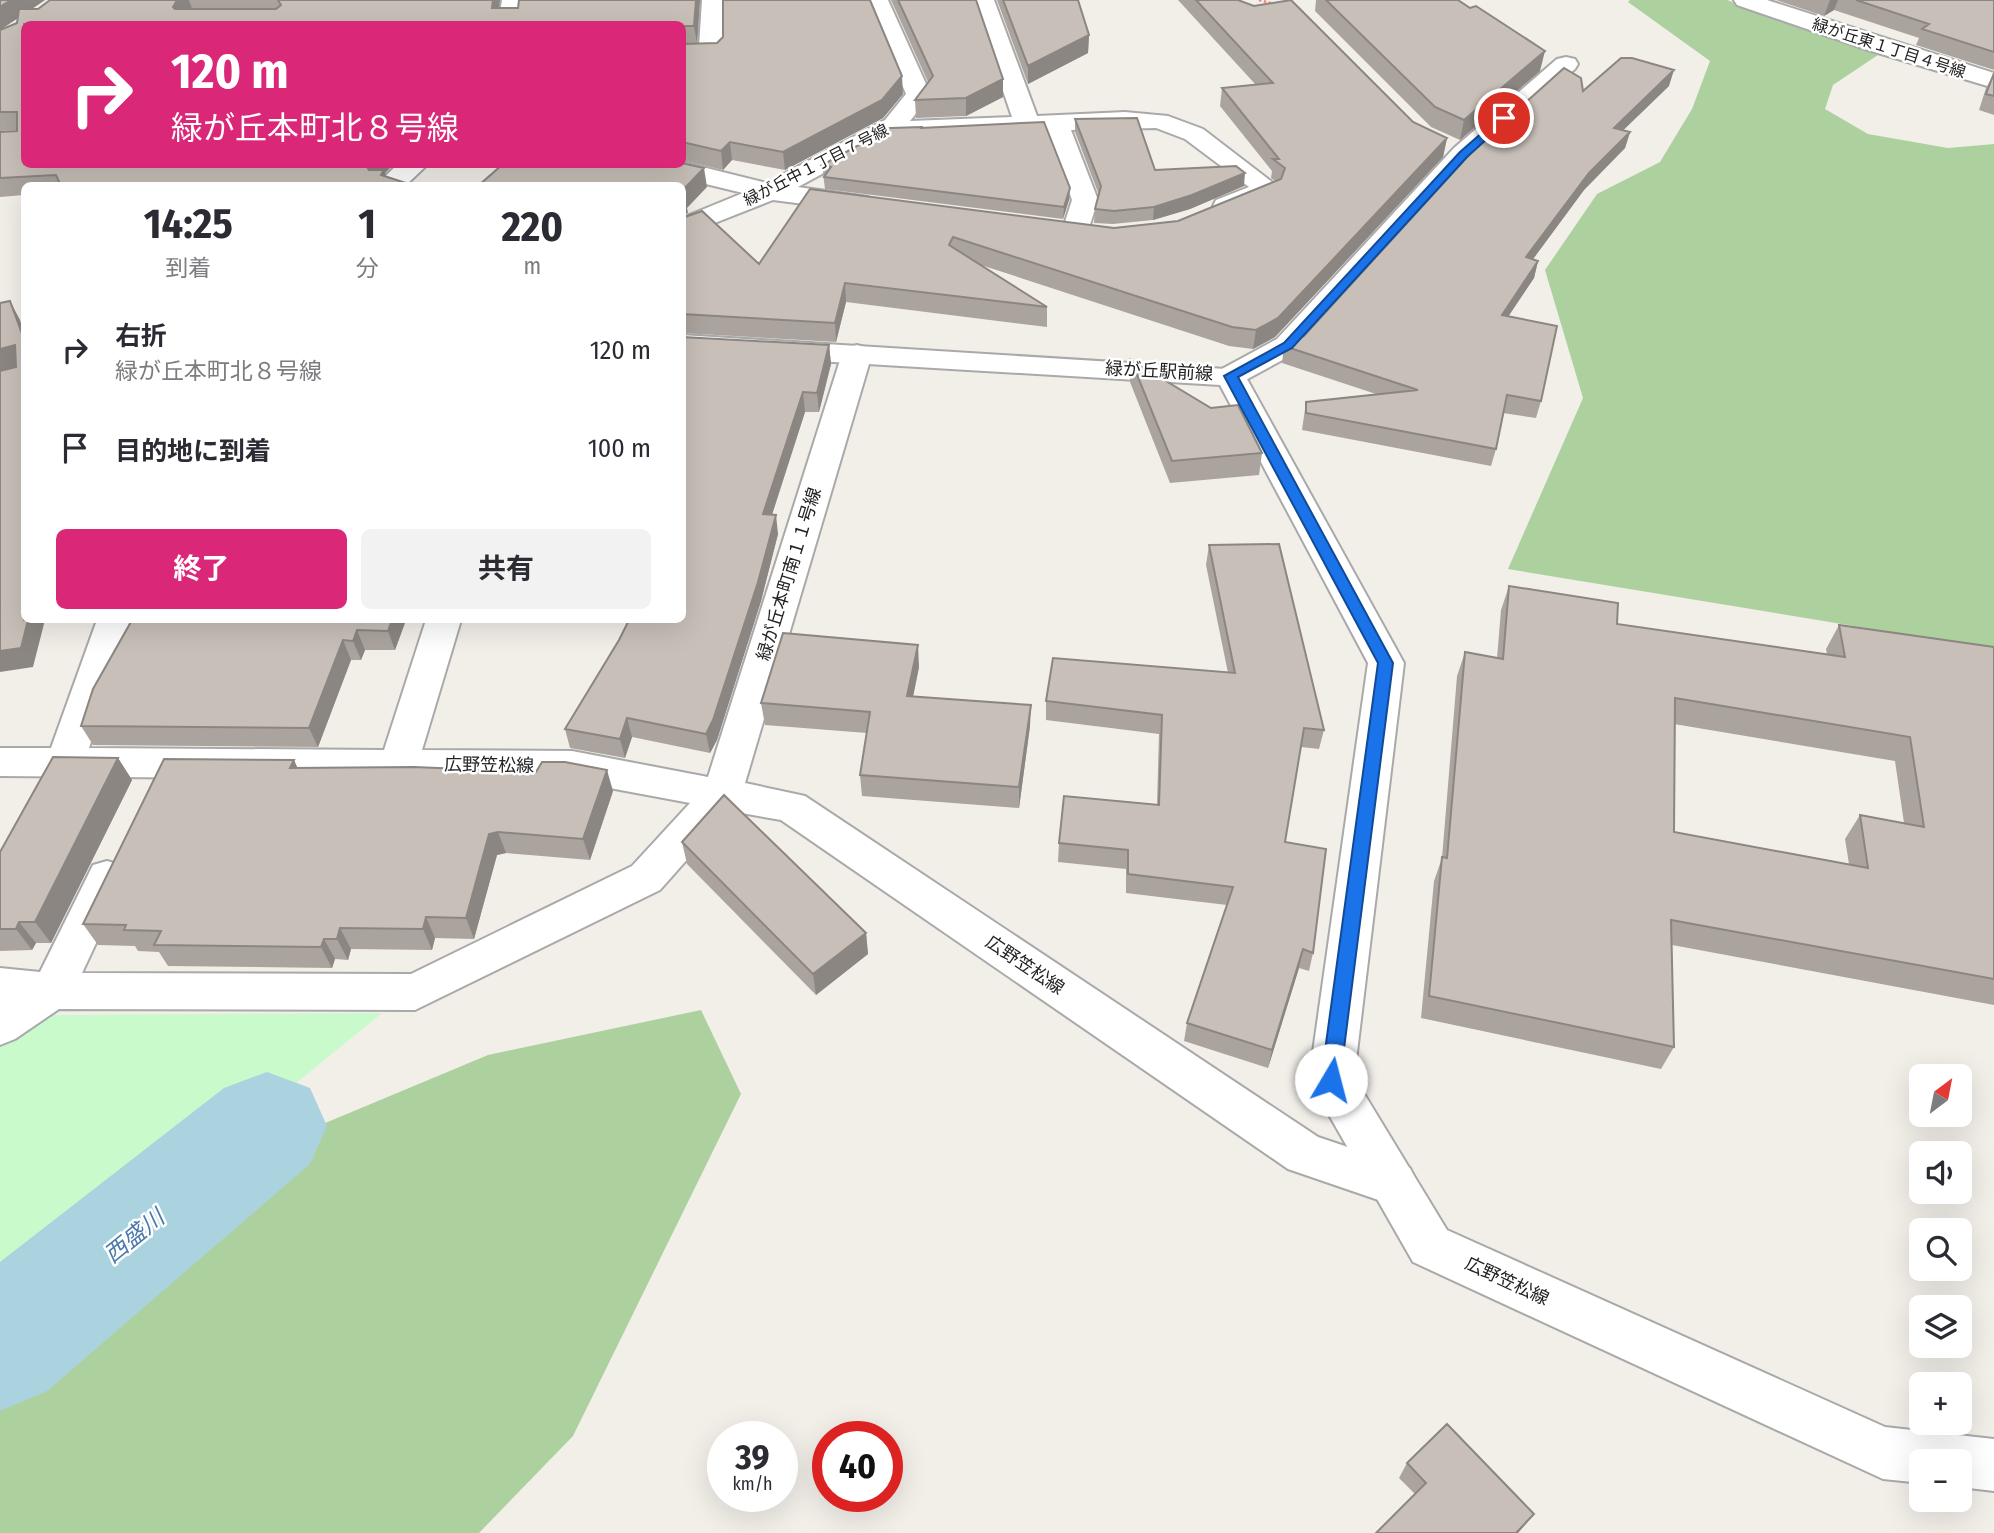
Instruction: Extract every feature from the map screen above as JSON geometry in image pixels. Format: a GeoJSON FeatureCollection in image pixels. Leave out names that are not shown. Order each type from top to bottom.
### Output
{"type":"FeatureCollection","features":[{"type":"Feature","properties":{"kind":"street"},"geometry":{"type":"LineString","coordinates":[[510,21],[513,0]]}},
{"type":"Feature","properties":{"kind":"street"},"geometry":{"type":"LineString","coordinates":[[686,53],[711,53],[713,0]]}},
{"type":"Feature","properties":{"kind":"street","name":"緑が丘中１丁目７号線"},"geometry":{"type":"LineString","coordinates":[[686,226],[771,192],[894,125],[919,95],[877,0]]}},
{"type":"Feature","properties":{"kind":"street"},"geometry":{"type":"LineString","coordinates":[[983,0],[1027,124]]}},
{"type":"Feature","properties":{"kind":"street","name":"緑が丘東１丁目４号線"},"geometry":{"type":"LineString","coordinates":[[1745,0],[1876,45],[1994,81]]}},
{"type":"Feature","properties":{"kind":"street"},"geometry":{"type":"LineString","coordinates":[[1231,376],[1288,345],[1452,149],[1566,64]]}},
{"type":"Feature","properties":{"kind":"street"},"geometry":{"type":"LineString","coordinates":[[884,130],[1159,121],[1194,134],[1268,189],[1204,215]]}},
{"type":"Feature","properties":{"kind":"street"},"geometry":{"type":"LineString","coordinates":[[1049,228],[1088,233],[1085,200],[1056,123]]}},
{"type":"Feature","properties":{"kind":"street"},"geometry":{"type":"LineString","coordinates":[[393,182],[410,168]]}},
{"type":"Feature","properties":{"kind":"street"},"geometry":{"type":"LineString","coordinates":[[673,168],[771,192],[877,206]]}},
{"type":"Feature","properties":{"kind":"street","name":"緑が丘駅前線"},"geometry":{"type":"LineString","coordinates":[[686,344],[1231,376],[1385,663],[1331,1080],[1393,1184]]}},
{"type":"Feature","properties":{"kind":"street","name":"緑が丘本町南１１号線"},"geometry":{"type":"LineString","coordinates":[[722,794],[857,354]]}},
{"type":"Feature","properties":{"kind":"street"},"geometry":{"type":"LineString","coordinates":[[65,762],[113,623]]}},
{"type":"Feature","properties":{"kind":"street"},"geometry":{"type":"LineString","coordinates":[[399,764],[443,623]]}},
{"type":"Feature","properties":{"kind":"street","name":"広野笠松線"},"geometry":{"type":"LineString","coordinates":[[0,762],[572,766],[791,807],[1304,1154],[1393,1184],[1430,1246],[1883,1453],[1909,1456]]}},
{"type":"Feature","properties":{"kind":"street"},"geometry":{"type":"LineString","coordinates":[[145,798],[163,762]]}},
{"type":"Feature","properties":{"kind":"street"},"geometry":{"type":"LineString","coordinates":[[0,986],[52,991],[415,992],[646,878],[722,794]]}},
{"type":"Feature","properties":{"kind":"street"},"geometry":{"type":"LineString","coordinates":[[0,1026],[52,991],[122,846]]}},
{"type":"Feature","properties":{"kind":"street","name":"広野笠松線"},"geometry":{"type":"LineString","coordinates":[[1972,1462],[1994,1465]]}},
{"type":"Feature","properties":{"kind":"path"},"geometry":{"type":"LineString","coordinates":[[1259,0],[1283,6]]}},
{"type":"Feature","properties":{"kind":"green space"},"geometry":{"type":"Polygon","coordinates":[[[1727,0],[1878,55],[1833,85],[1825,109],[1868,134],[1948,148],[1994,144],[1994,649],[1508,569],[1583,398],[1545,270],[1597,194],[1660,162],[1692,109],[1710,61],[1628,2],[1727,0]]]}},
{"type":"Feature","properties":{"kind":"green space"},"geometry":{"type":"Polygon","coordinates":[[[701,1010],[741,1094],[573,1436],[479,1533],[0,1533],[0,1314],[167,1189],[488,1055],[701,1010]]]}},
{"type":"Feature","properties":{"kind":"green space"},"geometry":{"type":"Polygon","coordinates":[[[382,1013],[0,1325],[0,1045],[43,1015],[382,1013]]]}},
{"type":"Feature","properties":{"kind":"building"},"geometry":{"type":"Polygon","coordinates":[[[0,0],[11,0],[0,7],[0,0]]]}},
{"type":"Feature","properties":{"kind":"building"},"geometry":{"type":"Polygon","coordinates":[[[50,0],[177,0],[173,7],[175,9],[276,9],[281,5],[278,0],[493,0],[492,8],[518,8],[519,0],[696,0],[694,26],[686,26],[686,21],[21,21],[21,168],[368,168],[384,170],[381,175],[403,182],[59,182],[56,175],[0,178],[0,132],[17,131],[17,112],[0,112],[0,30],[17,23],[19,9],[38,9],[50,0]]]}},
{"type":"Feature","properties":{"kind":"building"},"geometry":{"type":"Polygon","coordinates":[[[723,0],[870,0],[902,76],[882,100],[783,152],[730,142],[721,151],[686,143],[686,44],[717,43],[723,37],[723,0]]]}},
{"type":"Feature","properties":{"kind":"building"},"geometry":{"type":"Polygon","coordinates":[[[898,0],[976,0],[1003,79],[966,98],[915,100],[933,76],[898,0]]]}},
{"type":"Feature","properties":{"kind":"building"},"geometry":{"type":"Polygon","coordinates":[[[1003,0],[1078,0],[1089,35],[1028,66],[1003,0]]]}},
{"type":"Feature","properties":{"kind":"building"},"geometry":{"type":"Polygon","coordinates":[[[1196,0],[1238,0],[1254,6],[1291,0],[1413,122],[1447,138],[1278,318],[1256,330],[1232,327],[953,237],[949,245],[1047,307],[845,283],[835,323],[686,314],[686,217],[702,211],[759,264],[810,189],[1114,228],[1178,221],[1281,179],[1285,168],[1273,159],[1279,159],[1222,88],[1273,83],[1196,0]]]}},
{"type":"Feature","properties":{"kind":"building"},"geometry":{"type":"Polygon","coordinates":[[[1326,0],[1458,0],[1470,8],[1476,6],[1545,51],[1464,120],[1435,107],[1326,0]]]}},
{"type":"Feature","properties":{"kind":"building"},"geometry":{"type":"Polygon","coordinates":[[[1856,0],[1994,0],[1994,52],[1922,29],[1929,24],[1856,0]]]}},
{"type":"Feature","properties":{"kind":"building"},"geometry":{"type":"Polygon","coordinates":[[[1621,58],[1632,58],[1674,70],[1614,128],[1630,132],[1589,173],[1526,257],[1538,261],[1502,315],[1557,326],[1541,401],[1507,395],[1496,449],[1306,413],[1306,402],[1418,390],[1284,346],[1304,336],[1478,145],[1564,68],[1581,78],[1583,91],[1621,58]]]}},
{"type":"Feature","properties":{"kind":"building"},"geometry":{"type":"Polygon","coordinates":[[[1994,73],[1994,96],[1986,94],[1994,73]]]}},
{"type":"Feature","properties":{"kind":"building"},"geometry":{"type":"Polygon","coordinates":[[[1137,118],[1155,170],[1236,166],[1245,173],[1154,207],[1114,211],[1095,209],[1101,186],[1075,119],[1137,118]]]}},
{"type":"Feature","properties":{"kind":"building"},"geometry":{"type":"Polygon","coordinates":[[[1044,122],[1070,188],[1064,207],[824,177],[831,167],[822,165],[890,128],[1044,122]]]}},
{"type":"Feature","properties":{"kind":"building"},"geometry":{"type":"Polygon","coordinates":[[[686,164],[704,168],[686,187],[686,182],[483,182],[498,168],[686,168],[686,164]]]}},
{"type":"Feature","properties":{"kind":"building"},"geometry":{"type":"Polygon","coordinates":[[[10,301],[21,331],[21,623],[27,623],[21,648],[0,651],[0,371],[16,367],[15,345],[0,349],[0,303],[10,301]]]}},
{"type":"Feature","properties":{"kind":"building"},"geometry":{"type":"Polygon","coordinates":[[[686,337],[829,345],[817,393],[803,392],[763,514],[776,515],[758,582],[706,734],[627,718],[620,739],[565,729],[628,623],[686,623],[686,337]]]}},
{"type":"Feature","properties":{"kind":"building"},"geometry":{"type":"Polygon","coordinates":[[[1131,360],[1211,408],[1238,405],[1262,453],[1172,461],[1131,360]]]}},
{"type":"Feature","properties":{"kind":"building"},"geometry":{"type":"Polygon","coordinates":[[[1279,544],[1324,730],[1304,728],[1285,842],[1326,849],[1313,953],[1303,949],[1272,1050],[1187,1023],[1233,887],[1128,874],[1128,850],[1059,843],[1064,796],[1159,805],[1162,715],[1046,701],[1053,658],[1235,673],[1209,545],[1279,544]]]}},
{"type":"Feature","properties":{"kind":"building"},"geometry":{"type":"Polygon","coordinates":[[[1509,586],[1618,603],[1617,624],[1845,657],[1839,625],[1994,647],[1994,979],[1671,920],[1674,1047],[1429,996],[1442,857],[1447,858],[1465,652],[1503,659],[1509,586]],[[1675,698],[1674,832],[1868,868],[1860,815],[1924,827],[1910,737],[1675,698]]]}},
{"type":"Feature","properties":{"kind":"building"},"geometry":{"type":"Polygon","coordinates":[[[130,623],[391,623],[388,631],[357,630],[353,641],[343,640],[309,728],[81,726],[93,689],[130,623]]]}},
{"type":"Feature","properties":{"kind":"building"},"geometry":{"type":"Polygon","coordinates":[[[783,633],[918,645],[907,696],[1031,705],[1019,787],[860,775],[870,712],[761,703],[783,633]]]}},
{"type":"Feature","properties":{"kind":"building"},"geometry":{"type":"Polygon","coordinates":[[[53,757],[118,758],[35,922],[19,922],[16,929],[0,929],[0,852],[53,757]]]}},
{"type":"Feature","properties":{"kind":"building"},"geometry":{"type":"Polygon","coordinates":[[[164,759],[294,760],[290,768],[414,767],[536,772],[542,762],[565,762],[607,770],[583,839],[498,832],[489,834],[466,918],[426,917],[423,929],[340,928],[337,939],[324,939],[321,947],[154,945],[161,931],[124,930],[126,925],[83,924],[164,759]]]}},
{"type":"Feature","properties":{"kind":"building"},"geometry":{"type":"Polygon","coordinates":[[[724,795],[866,933],[813,974],[682,842],[724,795]]]}},
{"type":"Feature","properties":{"kind":"building"},"geometry":{"type":"Polygon","coordinates":[[[1447,1424],[1534,1514],[1516,1533],[1376,1533],[1426,1483],[1407,1463],[1447,1424]]]}},
{"type":"Feature","properties":{"kind":"waterway","name":"西盛川"},"geometry":{"type":"LineString","coordinates":[[0,1345],[267,1126]]}},
{"type":"Feature","properties":{"kind":"route"},"geometry":{"type":"LineString","coordinates":[[1331,1080],[1385,663],[1231,376],[1288,345],[1463,154],[1504,118]]}}]}
